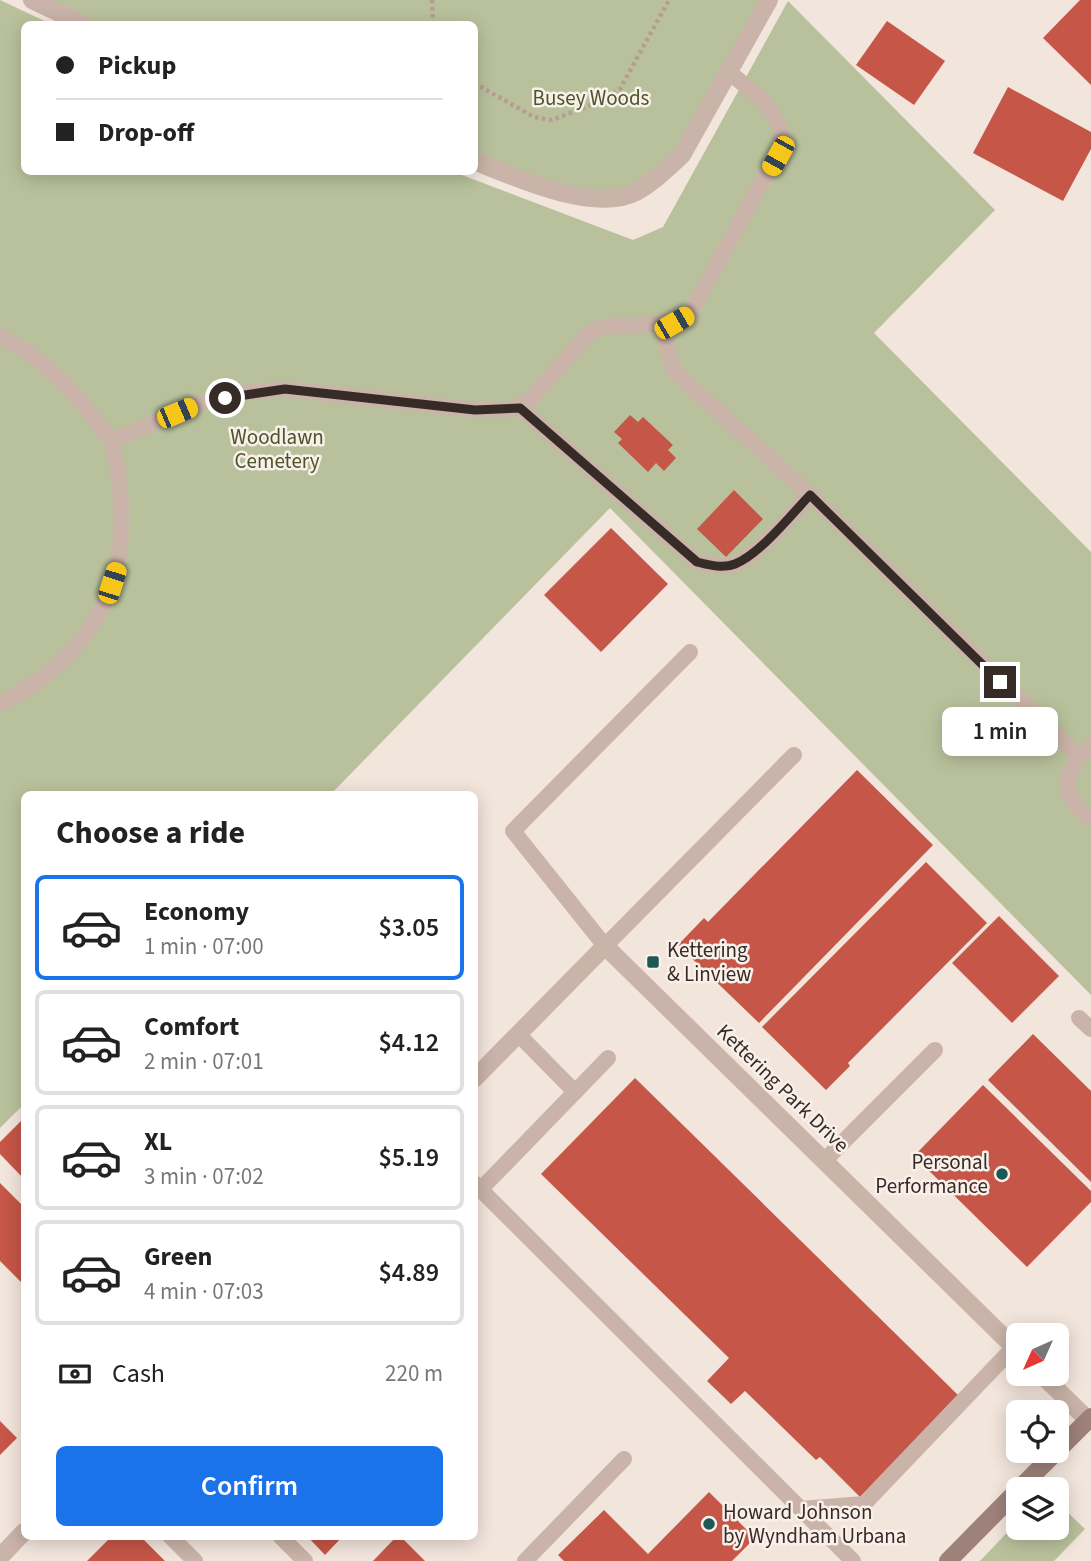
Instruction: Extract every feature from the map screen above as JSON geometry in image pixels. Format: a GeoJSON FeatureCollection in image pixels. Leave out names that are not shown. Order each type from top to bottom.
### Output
{"type":"FeatureCollection","features":[{"type":"Feature","properties":{"kind":"main road"},"geometry":{"type":"LineString","coordinates":[[1031,1477],[1090,1420]]}},
{"type":"Feature","properties":{"kind":"main road"},"geometry":{"type":"LineString","coordinates":[[948,1561],[1006,1502]]}},
{"type":"Feature","properties":{"kind":"street"},"geometry":{"type":"LineString","coordinates":[[32,0],[77,21]]}},
{"type":"Feature","properties":{"kind":"street"},"geometry":{"type":"LineString","coordinates":[[478,163],[521,180],[579,195],[617,197],[634,193],[663,174],[682,155],[769,0]]}},
{"type":"Feature","properties":{"kind":"street"},"geometry":{"type":"LineString","coordinates":[[478,1075],[605,946]]}},
{"type":"Feature","properties":{"kind":"street","name":"Kettering Park Drive"},"geometry":{"type":"LineString","coordinates":[[605,946],[1006,1339]]}},
{"type":"Feature","properties":{"kind":"street"},"geometry":{"type":"LineString","coordinates":[[1054,1386],[1090,1420]]}},
{"type":"Feature","properties":{"kind":"street"},"geometry":{"type":"LineString","coordinates":[[0,1557],[21,1535]]}},
{"type":"Feature","properties":{"kind":"lane"},"geometry":{"type":"LineString","coordinates":[[520,408],[588,334],[601,327],[674,323],[690,314],[783,143],[781,125],[772,109],[730,73]]}},
{"type":"Feature","properties":{"kind":"lane"},"geometry":{"type":"LineString","coordinates":[[662,325],[673,370],[1085,751],[1070,772],[1068,788],[1073,805],[1091,818]]}},
{"type":"Feature","properties":{"kind":"lane"},"geometry":{"type":"LineString","coordinates":[[0,337],[48,366],[80,399],[111,441],[120,487],[123,534],[107,598],[90,630],[59,666],[33,687],[0,704]]}},
{"type":"Feature","properties":{"kind":"lane"},"geometry":{"type":"LineString","coordinates":[[111,441],[200,403],[249,392],[285,389],[475,410],[520,408],[697,562],[714,567],[735,564],[753,552],[810,495]]}},
{"type":"Feature","properties":{"kind":"lane"},"geometry":{"type":"LineString","coordinates":[[690,652],[513,831],[605,946],[794,755]]}},
{"type":"Feature","properties":{"kind":"lane"},"geometry":{"type":"LineString","coordinates":[[518,1034],[575,1092]]}},
{"type":"Feature","properties":{"kind":"lane"},"geometry":{"type":"LineString","coordinates":[[824,1161],[935,1050]]}},
{"type":"Feature","properties":{"kind":"lane"},"geometry":{"type":"LineString","coordinates":[[478,1185],[608,1058]]}},
{"type":"Feature","properties":{"kind":"lane"},"geometry":{"type":"LineString","coordinates":[[478,1187],[853,1561]]}},
{"type":"Feature","properties":{"kind":"lane"},"geometry":{"type":"LineString","coordinates":[[801,1509],[864,1504],[1006,1359]]}},
{"type":"Feature","properties":{"kind":"lane"},"geometry":{"type":"LineString","coordinates":[[525,1561],[624,1459]]}},
{"type":"Feature","properties":{"kind":"lane"},"geometry":{"type":"LineString","coordinates":[[174,1540],[195,1561]]}},
{"type":"Feature","properties":{"kind":"lane"},"geometry":{"type":"LineString","coordinates":[[284,1540],[305,1561]]}},
{"type":"Feature","properties":{"kind":"path"},"geometry":{"type":"LineString","coordinates":[[432,0],[433,21]]}},
{"type":"Feature","properties":{"kind":"path"},"geometry":{"type":"LineString","coordinates":[[478,85],[534,117],[552,120],[602,101],[620,89],[669,0]]}},
{"type":"Feature","properties":{"kind":"green space","name":"Woodlawn Cemetery"},"geometry":{"type":"Polygon","coordinates":[[[0,0],[45,21],[21,21],[21,175],[462,175],[633,240],[663,227],[788,1],[995,210],[874,333],[1091,552],[1091,995],[610,508],[334,791],[21,791],[21,1107],[0,1128],[0,0]]]}},
{"type":"Feature","properties":{"kind":"green space","name":"Busey Woods"},"geometry":{"type":"Polygon","coordinates":[[[32,0],[769,0],[682,155],[634,193],[589,197],[478,162],[478,21],[77,21],[32,0]]]}},
{"type":"Feature","properties":{"kind":"green space"},"geometry":{"type":"Polygon","coordinates":[[[1069,1514],[1085,1529],[1054,1561],[980,1561],[1006,1534],[1006,1540],[1069,1540],[1069,1514]]]}},
{"type":"Feature","properties":{"kind":"building"},"geometry":{"type":"Polygon","coordinates":[[[1080,0],[1091,0],[1091,85],[1043,38],[1080,0]]]}},
{"type":"Feature","properties":{"kind":"building"},"geometry":{"type":"Polygon","coordinates":[[[887,21],[945,61],[914,105],[856,65],[887,21]]]}},
{"type":"Feature","properties":{"kind":"building"},"geometry":{"type":"Polygon","coordinates":[[[1008,87],[1091,132],[1091,149],[1063,201],[973,153],[1008,87]]]}},
{"type":"Feature","properties":{"kind":"building"},"geometry":{"type":"Polygon","coordinates":[[[630,415],[638,422],[643,417],[673,445],[668,450],[676,458],[664,471],[656,463],[648,472],[618,443],[622,439],[614,432],[630,415]]]}},
{"type":"Feature","properties":{"kind":"building"},"geometry":{"type":"Polygon","coordinates":[[[734,490],[763,519],[726,557],[697,529],[734,490]]]}},
{"type":"Feature","properties":{"kind":"building"},"geometry":{"type":"Polygon","coordinates":[[[611,528],[668,584],[601,652],[544,595],[611,528]]]}},
{"type":"Feature","properties":{"kind":"building"},"geometry":{"type":"Polygon","coordinates":[[[857,770],[933,845],[759,1023],[678,945],[704,918],[708,922],[857,770]]]}},
{"type":"Feature","properties":{"kind":"building"},"geometry":{"type":"Polygon","coordinates":[[[926,862],[987,923],[848,1063],[850,1066],[826,1090],[762,1027],[926,862]]]}},
{"type":"Feature","properties":{"kind":"building"},"geometry":{"type":"Polygon","coordinates":[[[999,916],[1059,976],[1012,1023],[952,963],[999,916]]]}},
{"type":"Feature","properties":{"kind":"building"},"geometry":{"type":"Polygon","coordinates":[[[1033,1034],[1091,1091],[1091,1182],[988,1080],[1033,1034]]]}},
{"type":"Feature","properties":{"kind":"building"},"geometry":{"type":"Polygon","coordinates":[[[635,1078],[959,1396],[860,1497],[820,1457],[816,1460],[745,1391],[731,1404],[707,1381],[729,1358],[541,1174],[635,1078]]]}},
{"type":"Feature","properties":{"kind":"building","name":"Personal Performance"},"geometry":{"type":"Polygon","coordinates":[[[983,1085],[1091,1191],[1091,1202],[1027,1267],[914,1156],[983,1085]]]}},
{"type":"Feature","properties":{"kind":"building"},"geometry":{"type":"Polygon","coordinates":[[[21,1121],[21,1176],[0,1154],[0,1142],[21,1121]]]}},
{"type":"Feature","properties":{"kind":"building"},"geometry":{"type":"Polygon","coordinates":[[[0,1183],[21,1204],[21,1282],[0,1261],[0,1183]]]}},
{"type":"Feature","properties":{"kind":"building"},"geometry":{"type":"Polygon","coordinates":[[[0,1421],[17,1438],[0,1455],[0,1421]]]}},
{"type":"Feature","properties":{"kind":"building","name":"Howard Johnson by Wyndham Urbana"},"geometry":{"type":"Polygon","coordinates":[[[709,1492],[755,1538],[732,1561],[564,1561],[558,1555],[604,1510],[648,1554],[709,1492]]]}},
{"type":"Feature","properties":{"kind":"building"},"geometry":{"type":"Polygon","coordinates":[[[108,1540],[144,1540],[165,1561],[87,1561],[108,1540]]]}},
{"type":"Feature","properties":{"kind":"building"},"geometry":{"type":"Polygon","coordinates":[[[311,1540],[339,1540],[325,1555],[311,1540]]]}},
{"type":"Feature","properties":{"kind":"building"},"geometry":{"type":"Polygon","coordinates":[[[393,1540],[404,1540],[425,1561],[373,1561],[393,1540]]]}},
{"type":"Feature","properties":{"kind":"place","name":"Kettering & Linview"},"geometry":{"type":"Point","coordinates":[653,962]}},
{"type":"Feature","properties":{"kind":"place","name":"Personal Performance"},"geometry":{"type":"Point","coordinates":[1002,1174]}},
{"type":"Feature","properties":{"kind":"place","name":"Howard Johnson by Wyndham Urbana"},"geometry":{"type":"Point","coordinates":[709,1524]}},
{"type":"Feature","properties":{"kind":"route"},"geometry":{"type":"LineString","coordinates":[[225,398],[249,392],[285,389],[475,410],[520,408],[697,562],[714,567],[735,564],[753,552],[810,495],[1000,682]]}}]}
